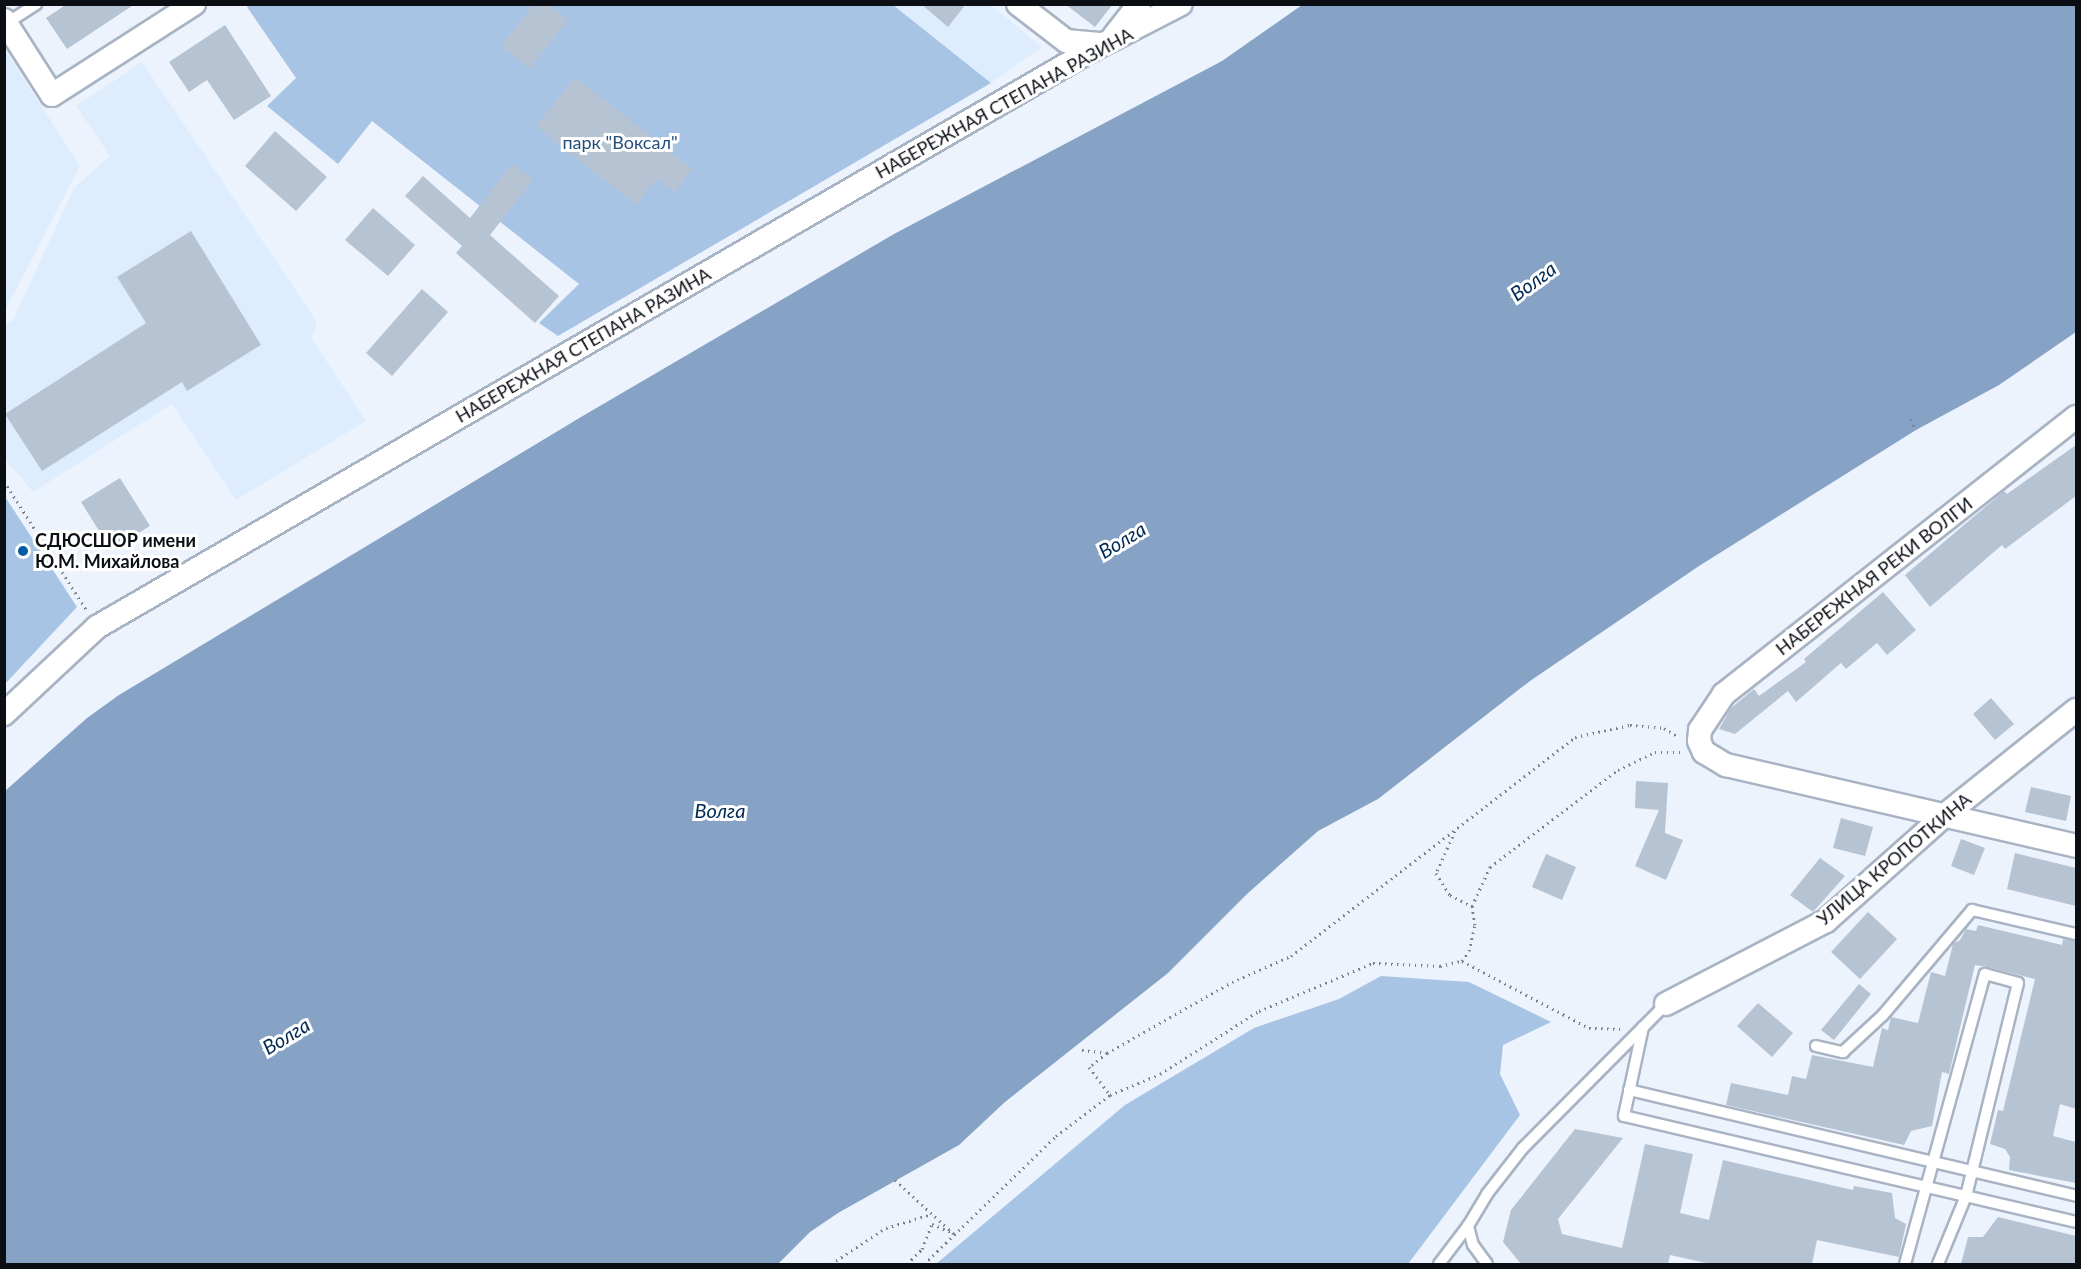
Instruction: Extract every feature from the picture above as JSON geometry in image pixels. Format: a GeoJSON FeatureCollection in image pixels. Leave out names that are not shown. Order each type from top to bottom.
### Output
{"type":"FeatureCollection","features":[{"type":"Feature","properties":{"kind":"street"},"geometry":{"type":"LineString","coordinates":[[5,22],[52,95],[194,4]]}},
{"type":"Feature","properties":{"kind":"street"},"geometry":{"type":"LineString","coordinates":[[1018,4],[1066,41],[1084,45],[1109,42],[1139,4]]}},
{"type":"Feature","properties":{"kind":"street","name":"НАБЕРЕЖНАЯ СТЕПАНА РАЗИНА"},"geometry":{"type":"LineString","coordinates":[[4,714],[97,627],[1109,42],[1181,4]]}},
{"type":"Feature","properties":{"kind":"street","name":"НАБЕРЕЖНАЯ РЕКИ ВОЛГИ"},"geometry":{"type":"LineString","coordinates":[[1704,752],[1699,741],[1700,730],[1724,694],[2076,417]]}},
{"type":"Feature","properties":{"kind":"street","name":"УЛИЦА КРОПОТКИНА"},"geometry":{"type":"LineString","coordinates":[[1666,1004],[1826,921],[1945,815],[2076,710]]}},
{"type":"Feature","properties":{"kind":"street"},"geometry":{"type":"LineString","coordinates":[[1704,752],[1726,765],[2076,846]]}},
{"type":"Feature","properties":{"kind":"lane"},"geometry":{"type":"LineString","coordinates":[[5,22],[36,4]]}},
{"type":"Feature","properties":{"kind":"lane"},"geometry":{"type":"LineString","coordinates":[[1816,1046],[1843,1052],[1884,1015],[1972,910],[2076,934]]}},
{"type":"Feature","properties":{"kind":"lane"},"geometry":{"type":"LineString","coordinates":[[1905,1264],[1927,1187],[1931,1162],[1985,974],[2018,983],[1970,1171],[1966,1196],[1938,1264]]}},
{"type":"Feature","properties":{"kind":"lane"},"geometry":{"type":"LineString","coordinates":[[1439,1264],[1468,1226],[1487,1194],[1524,1148],[1666,1004]]}},
{"type":"Feature","properties":{"kind":"lane"},"geometry":{"type":"LineString","coordinates":[[1643,1027],[1624,1116],[2076,1222]]}},
{"type":"Feature","properties":{"kind":"lane"},"geometry":{"type":"LineString","coordinates":[[1629,1090],[2076,1196]]}},
{"type":"Feature","properties":{"kind":"lane"},"geometry":{"type":"LineString","coordinates":[[1468,1226],[1473,1245],[1487,1264]]}},
{"type":"Feature","properties":{"kind":"path"},"geometry":{"type":"LineString","coordinates":[[1911,419],[1916,430]]}},
{"type":"Feature","properties":{"kind":"path"},"geometry":{"type":"LineString","coordinates":[[4,481],[97,627]]}},
{"type":"Feature","properties":{"kind":"path"},"geometry":{"type":"LineString","coordinates":[[1110,1095],[1089,1067],[1107,1053],[1232,982],[1291,956],[1575,736],[1630,725],[1664,728],[1704,752]]}},
{"type":"Feature","properties":{"kind":"path"},"geometry":{"type":"LineString","coordinates":[[1462,961],[1469,951],[1475,926],[1472,906],[1490,867],[1618,770],[1655,752],[1704,752]]}},
{"type":"Feature","properties":{"kind":"path"},"geometry":{"type":"LineString","coordinates":[[1455,830],[1436,873],[1450,895],[1472,906]]}},
{"type":"Feature","properties":{"kind":"path"},"geometry":{"type":"LineString","coordinates":[[924,1264],[953,1233],[981,1211],[1056,1136],[1110,1095],[1160,1074],[1259,1011],[1373,963],[1440,966],[1462,961],[1589,1028],[1611,1030],[1643,1027]]}},
{"type":"Feature","properties":{"kind":"path"},"geometry":{"type":"LineString","coordinates":[[1082,1050],[1107,1053]]}},
{"type":"Feature","properties":{"kind":"path"},"geometry":{"type":"LineString","coordinates":[[895,1180],[953,1233]]}},
{"type":"Feature","properties":{"kind":"path"},"geometry":{"type":"LineString","coordinates":[[831,1264],[886,1228],[932,1214]]}},
{"type":"Feature","properties":{"kind":"path"},"geometry":{"type":"LineString","coordinates":[[907,1264],[922,1249],[932,1224],[953,1233]]}},
{"type":"Feature","properties":{"kind":"path"},"geometry":{"type":"LineString","coordinates":[[927,1260],[931,1264]]}},
{"type":"Feature","properties":{"kind":"shaded area"},"geometry":{"type":"Polygon","coordinates":[[[893,5],[991,5],[1042,47],[991,83],[893,5]]]}},
{"type":"Feature","properties":{"kind":"shaded area"},"geometry":{"type":"Polygon","coordinates":[[[4,48],[80,166],[5,311],[4,311],[4,48]]]}},
{"type":"Feature","properties":{"kind":"shaded area"},"geometry":{"type":"Polygon","coordinates":[[[142,62],[317,322],[312,339],[366,421],[236,500],[172,404],[33,492],[5,459],[4,326],[13,320],[74,188],[110,156],[76,106],[142,62]]]}},
{"type":"Feature","properties":{"kind":"green space","name":"парк \"Воксал\""},"geometry":{"type":"Polygon","coordinates":[[[251,4],[893,5],[991,83],[558,336],[539,323],[579,284],[372,121],[338,164],[267,106],[296,78],[247,7],[251,4]]]}},
{"type":"Feature","properties":{"kind":"green space","name":"СДЮСШОР имени Ю.М. Михайлова"},"geometry":{"type":"Polygon","coordinates":[[[4,495],[77,607],[5,684],[4,684],[4,495]]]}},
{"type":"Feature","properties":{"kind":"green space"},"geometry":{"type":"Polygon","coordinates":[[[1381,976],[1469,982],[1551,1022],[1503,1045],[1500,1074],[1520,1115],[1408,1264],[936,1264],[1125,1105],[1254,1028],[1339,999],[1381,976]]]}},
{"type":"Feature","properties":{"kind":"water","name":"Волга"},"geometry":{"type":"Polygon","coordinates":[[[1302,5],[2076,5],[2076,332],[1999,385],[1916,430],[1699,566],[1530,681],[1378,799],[1318,831],[1247,894],[1168,973],[1005,1102],[959,1145],[838,1213],[810,1232],[778,1264],[5,1264],[5,791],[87,718],[119,695],[581,417],[894,234],[1222,61],[1302,5]]]}},
{"type":"Feature","properties":{"kind":"building"},"geometry":{"type":"Polygon","coordinates":[[[67,4],[135,4],[67,49],[46,18],[67,4]]]}},
{"type":"Feature","properties":{"kind":"building"},"geometry":{"type":"Polygon","coordinates":[[[534,4],[549,4],[568,20],[529,69],[501,46],[534,4]]]}},
{"type":"Feature","properties":{"kind":"building"},"geometry":{"type":"Polygon","coordinates":[[[921,4],[966,4],[948,27],[921,4]]]}},
{"type":"Feature","properties":{"kind":"building"},"geometry":{"type":"Polygon","coordinates":[[[1065,4],[1113,4],[1095,27],[1065,4]]]}},
{"type":"Feature","properties":{"kind":"building"},"geometry":{"type":"Polygon","coordinates":[[[225,25],[271,96],[234,120],[207,80],[189,92],[169,62],[225,25]]]}},
{"type":"Feature","properties":{"kind":"building"},"geometry":{"type":"Polygon","coordinates":[[[575,77],[692,169],[674,192],[657,178],[636,205],[536,126],[575,77]]]}},
{"type":"Feature","properties":{"kind":"building"},"geometry":{"type":"Polygon","coordinates":[[[275,131],[327,177],[296,211],[245,166],[275,131]]]}},
{"type":"Feature","properties":{"kind":"building"},"geometry":{"type":"Polygon","coordinates":[[[512,164],[533,180],[490,235],[559,296],[535,323],[456,253],[462,246],[405,196],[423,176],[470,218],[512,164]]]}},
{"type":"Feature","properties":{"kind":"building"},"geometry":{"type":"Polygon","coordinates":[[[373,208],[415,245],[388,276],[345,240],[373,208]]]}},
{"type":"Feature","properties":{"kind":"building"},"geometry":{"type":"Polygon","coordinates":[[[191,231],[261,345],[187,391],[182,382],[42,471],[5,414],[146,323],[117,277],[191,231]]]}},
{"type":"Feature","properties":{"kind":"building"},"geometry":{"type":"Polygon","coordinates":[[[422,289],[448,312],[392,376],[366,353],[422,289]]]}},
{"type":"Feature","properties":{"kind":"building"},"geometry":{"type":"Polygon","coordinates":[[[2076,445],[2076,496],[2005,549],[2002,545],[1930,607],[1905,575],[2004,491],[2007,494],[2076,445]]]}},
{"type":"Feature","properties":{"kind":"building"},"geometry":{"type":"Polygon","coordinates":[[[120,478],[150,526],[111,550],[81,502],[120,478]]]}},
{"type":"Feature","properties":{"kind":"building"},"geometry":{"type":"Polygon","coordinates":[[[1883,592],[1916,630],[1887,655],[1877,643],[1846,669],[1841,663],[1796,702],[1788,691],[1735,734],[1719,729],[1731,708],[1754,689],[1759,696],[1806,662],[1804,659],[1883,592]]]}},
{"type":"Feature","properties":{"kind":"building"},"geometry":{"type":"Polygon","coordinates":[[[1991,698],[2014,724],[1995,740],[1973,714],[1991,698]]]}},
{"type":"Feature","properties":{"kind":"building"},"geometry":{"type":"Polygon","coordinates":[[[1636,781],[1668,783],[1665,833],[1683,840],[1666,880],[1635,866],[1659,810],[1635,808],[1636,781]]]}},
{"type":"Feature","properties":{"kind":"building"},"geometry":{"type":"Polygon","coordinates":[[[2031,787],[2071,796],[2066,821],[2025,812],[2031,787]]]}},
{"type":"Feature","properties":{"kind":"building"},"geometry":{"type":"Polygon","coordinates":[[[1841,818],[1873,827],[1865,856],[1833,848],[1841,818]]]}},
{"type":"Feature","properties":{"kind":"building"},"geometry":{"type":"Polygon","coordinates":[[[1961,839],[1985,848],[1974,875],[1951,866],[1961,839]]]}},
{"type":"Feature","properties":{"kind":"building"},"geometry":{"type":"Polygon","coordinates":[[[2015,853],[2076,868],[2076,906],[2007,889],[2015,853]]]}},
{"type":"Feature","properties":{"kind":"building"},"geometry":{"type":"Polygon","coordinates":[[[1546,854],[1576,867],[1562,900],[1532,887],[1546,854]]]}},
{"type":"Feature","properties":{"kind":"building"},"geometry":{"type":"Polygon","coordinates":[[[1820,858],[1845,876],[1813,912],[1790,895],[1820,858]]]}},
{"type":"Feature","properties":{"kind":"building"},"geometry":{"type":"Polygon","coordinates":[[[1868,912],[1897,939],[1860,979],[1831,952],[1868,912]]]}},
{"type":"Feature","properties":{"kind":"building"},"geometry":{"type":"Polygon","coordinates":[[[1978,925],[2062,945],[2063,939],[2076,941],[2076,1109],[2060,1104],[2053,1136],[2076,1142],[2076,1183],[2009,1170],[2010,1157],[2005,1149],[1990,1144],[1998,1110],[2003,1111],[2035,979],[1987,967],[1975,965],[1949,1074],[1942,1072],[1932,1126],[1911,1131],[1904,1145],[1726,1105],[1731,1083],[1788,1095],[1792,1076],[1806,1079],[1812,1055],[1873,1067],[1882,1028],[1888,1030],[1891,1017],[1918,1023],[1931,972],[1945,976],[1953,944],[1960,940],[1966,929],[1976,931],[1978,925]]]}},
{"type":"Feature","properties":{"kind":"building"},"geometry":{"type":"Polygon","coordinates":[[[1859,984],[1871,994],[1834,1040],[1821,1030],[1859,984]]]}},
{"type":"Feature","properties":{"kind":"building"},"geometry":{"type":"Polygon","coordinates":[[[1758,1003],[1793,1033],[1772,1057],[1737,1026],[1758,1003]]]}},
{"type":"Feature","properties":{"kind":"building"},"geometry":{"type":"Polygon","coordinates":[[[1575,1129],[1623,1138],[1558,1219],[1562,1234],[1622,1248],[1645,1144],[1693,1154],[1680,1213],[1709,1220],[1723,1160],[1853,1190],[1854,1186],[1892,1193],[1895,1218],[1906,1224],[1899,1257],[1817,1240],[1812,1264],[1711,1264],[1670,1255],[1668,1264],[1521,1264],[1503,1242],[1511,1210],[1575,1129]]]}},
{"type":"Feature","properties":{"kind":"building"},"geometry":{"type":"Polygon","coordinates":[[[1998,1217],[2076,1236],[2076,1264],[1961,1264],[1968,1237],[1983,1237],[1998,1217]]]}},
{"type":"Feature","properties":{"kind":"place","name":"СДЮСШОР имени Ю.М. Михайлова"},"geometry":{"type":"Point","coordinates":[23,551]}}]}
